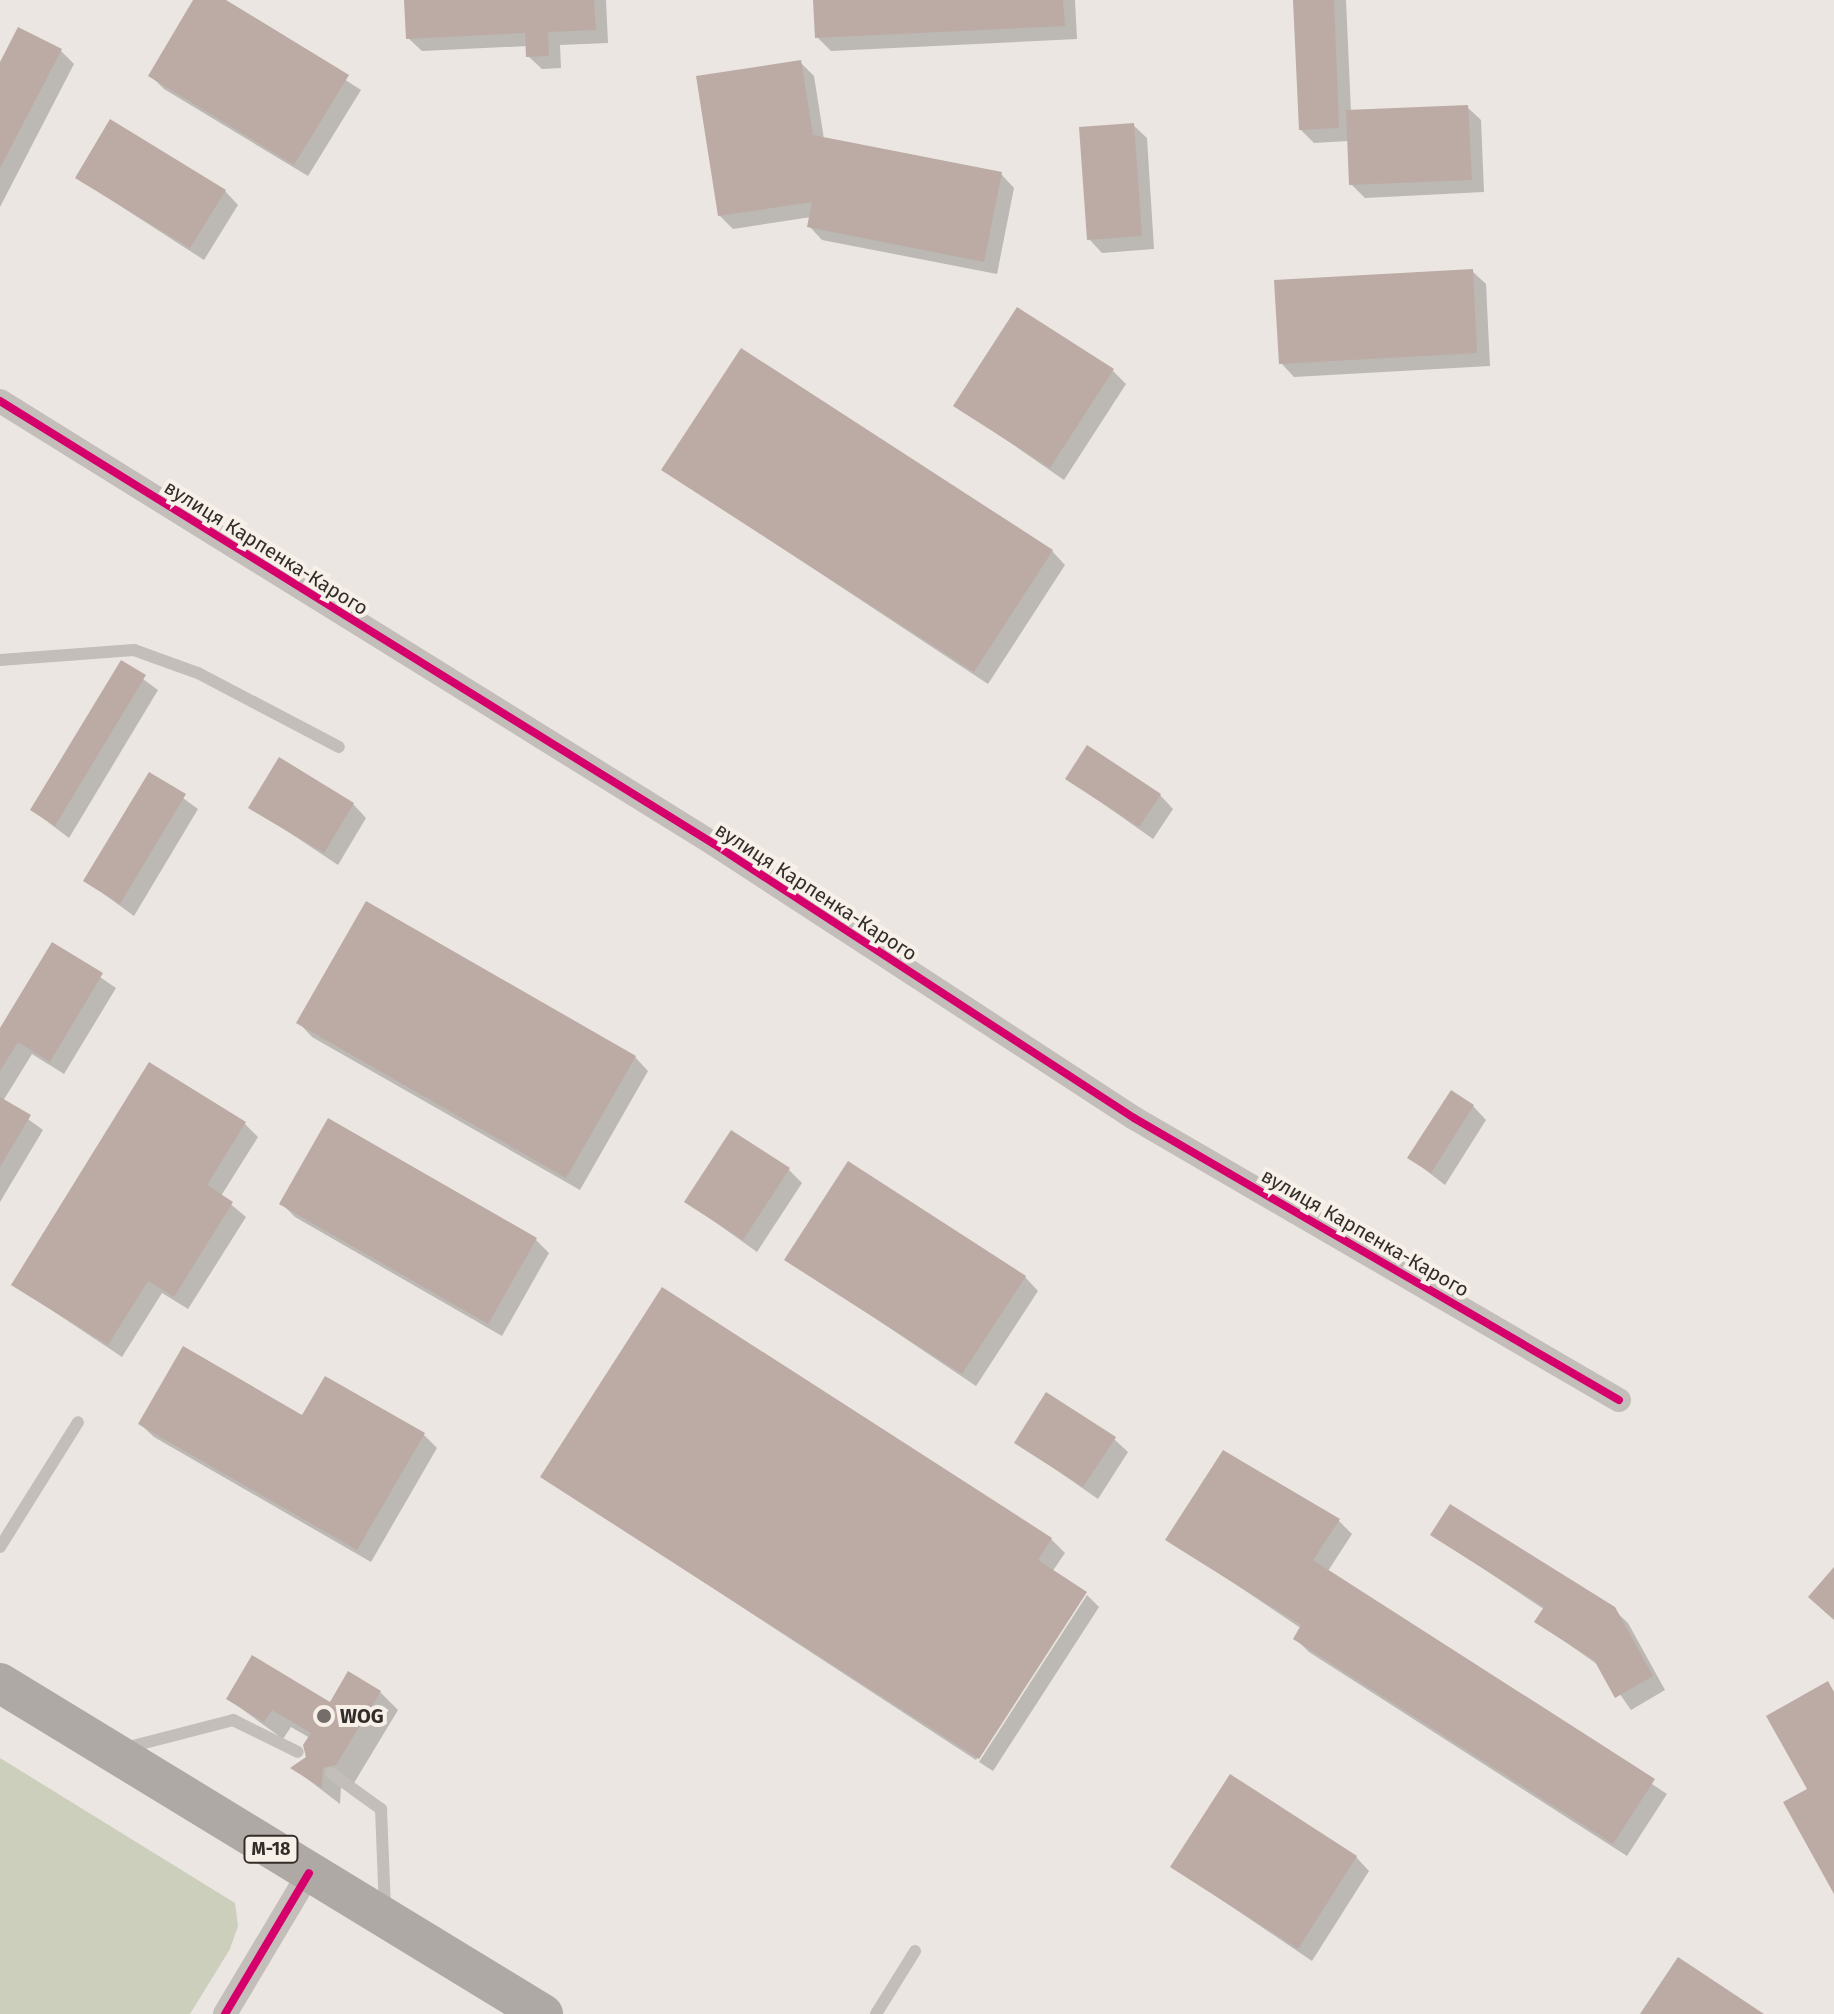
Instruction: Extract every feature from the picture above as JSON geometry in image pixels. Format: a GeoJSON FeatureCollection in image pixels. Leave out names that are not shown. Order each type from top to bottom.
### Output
{"type":"FeatureCollection","features":[{"type":"Feature","properties":{"kind":"highway","name":"М-18"},"geometry":{"type":"LineString","coordinates":[[0,1683],[385,1917],[505,1997],[543,2014]]}},
{"type":"Feature","properties":{"kind":"street","name":"вулиця Карпенка-Карого"},"geometry":{"type":"LineString","coordinates":[[0,401],[714,844],[1134,1118],[1619,1400]]}},
{"type":"Feature","properties":{"kind":"street"},"geometry":{"type":"LineString","coordinates":[[225,2014],[309,1873]]}},
{"type":"Feature","properties":{"kind":"lane"},"geometry":{"type":"LineString","coordinates":[[0,660],[134,650],[198,673],[339,747]]}},
{"type":"Feature","properties":{"kind":"lane"},"geometry":{"type":"LineString","coordinates":[[0,1547],[78,1422]]}},
{"type":"Feature","properties":{"kind":"lane"},"geometry":{"type":"LineString","coordinates":[[114,1751],[233,1720],[298,1752]]}},
{"type":"Feature","properties":{"kind":"lane"},"geometry":{"type":"LineString","coordinates":[[331,1773],[381,1809],[385,1917]]}},
{"type":"Feature","properties":{"kind":"lane"},"geometry":{"type":"LineString","coordinates":[[876,2014],[915,1951]]}},
{"type":"Feature","properties":{"kind":"green space"},"geometry":{"type":"Polygon","coordinates":[[[0,1758],[235,1903],[238,1926],[230,1949],[190,2014],[0,2014],[0,1758]]]}},
{"type":"Feature","properties":{"kind":"building"},"geometry":{"type":"Polygon","coordinates":[[[193,0],[226,0],[349,75],[294,165],[148,76],[193,0]]]}},
{"type":"Feature","properties":{"kind":"building"},"geometry":{"type":"Polygon","coordinates":[[[404,0],[594,0],[596,30],[548,32],[549,56],[526,57],[525,33],[406,39],[404,0]]]}},
{"type":"Feature","properties":{"kind":"building"},"geometry":{"type":"Polygon","coordinates":[[[813,0],[1063,0],[1065,26],[815,38],[813,0]]]}},
{"type":"Feature","properties":{"kind":"building"},"geometry":{"type":"Polygon","coordinates":[[[1293,0],[1334,0],[1339,128],[1299,130],[1293,0]]]}},
{"type":"Feature","properties":{"kind":"building"},"geometry":{"type":"Polygon","coordinates":[[[18,27],[62,49],[0,168],[0,62],[18,27]]]}},
{"type":"Feature","properties":{"kind":"building"},"geometry":{"type":"Polygon","coordinates":[[[801,60],[813,135],[1002,172],[984,262],[807,227],[812,202],[718,216],[696,76],[801,60]]]}},
{"type":"Feature","properties":{"kind":"building"},"geometry":{"type":"Polygon","coordinates":[[[1468,105],[1472,180],[1349,185],[1346,110],[1468,105]]]}},
{"type":"Feature","properties":{"kind":"building"},"geometry":{"type":"Polygon","coordinates":[[[110,119],[226,190],[190,248],[75,178],[110,119]]]}},
{"type":"Feature","properties":{"kind":"building"},"geometry":{"type":"Polygon","coordinates":[[[1134,123],[1142,236],[1087,240],[1079,127],[1134,123]]]}},
{"type":"Feature","properties":{"kind":"building"},"geometry":{"type":"Polygon","coordinates":[[[1473,269],[1477,353],[1279,364],[1274,280],[1473,269]]]}},
{"type":"Feature","properties":{"kind":"building"},"geometry":{"type":"Polygon","coordinates":[[[1017,307],[1114,369],[1050,468],[953,406],[1017,307]]]}},
{"type":"Feature","properties":{"kind":"building"},"geometry":{"type":"Polygon","coordinates":[[[741,348],[1053,550],[974,672],[661,470],[741,348]]]}},
{"type":"Feature","properties":{"kind":"building"},"geometry":{"type":"Polygon","coordinates":[[[121,660],[146,675],[55,826],[30,810],[121,660]]]}},
{"type":"Feature","properties":{"kind":"building"},"geometry":{"type":"Polygon","coordinates":[[[1087,745],[1161,794],[1139,827],[1065,779],[1087,745]]]}},
{"type":"Feature","properties":{"kind":"building"},"geometry":{"type":"Polygon","coordinates":[[[279,757],[354,803],[324,853],[248,808],[279,757]]]}},
{"type":"Feature","properties":{"kind":"building"},"geometry":{"type":"Polygon","coordinates":[[[149,772],[186,794],[120,904],[83,881],[149,772]]]}},
{"type":"Feature","properties":{"kind":"building"},"geometry":{"type":"Polygon","coordinates":[[[366,901],[636,1056],[566,1178],[296,1023],[366,901]]]}},
{"type":"Feature","properties":{"kind":"building"},"geometry":{"type":"Polygon","coordinates":[[[52,942],[103,973],[50,1062],[18,1042],[0,1071],[0,1028],[52,942]]]}},
{"type":"Feature","properties":{"kind":"building"},"geometry":{"type":"Polygon","coordinates":[[[149,1062],[246,1122],[207,1185],[233,1202],[174,1297],[148,1281],[108,1345],[11,1285],[149,1062]]]}},
{"type":"Feature","properties":{"kind":"building"},"geometry":{"type":"Polygon","coordinates":[[[1451,1090],[1474,1105],[1431,1173],[1407,1158],[1451,1090]]]}},
{"type":"Feature","properties":{"kind":"building"},"geometry":{"type":"Polygon","coordinates":[[[0,1097],[31,1115],[0,1167],[0,1097]]]}},
{"type":"Feature","properties":{"kind":"building"},"geometry":{"type":"Polygon","coordinates":[[[328,1118],[537,1238],[488,1324],[279,1204],[328,1118]]]}},
{"type":"Feature","properties":{"kind":"building"},"geometry":{"type":"Polygon","coordinates":[[[731,1130],[790,1168],[743,1240],[684,1202],[731,1130]]]}},
{"type":"Feature","properties":{"kind":"building"},"geometry":{"type":"Polygon","coordinates":[[[848,1161],[1026,1276],[962,1374],[784,1260],[848,1161]]]}},
{"type":"Feature","properties":{"kind":"building"},"geometry":{"type":"Polygon","coordinates":[[[662,1287],[1052,1538],[1038,1560],[1087,1592],[979,1759],[540,1477],[662,1287]]]}},
{"type":"Feature","properties":{"kind":"building"},"geometry":{"type":"Polygon","coordinates":[[[183,1346],[302,1415],[325,1376],[425,1433],[357,1550],[138,1424],[183,1346]]]}},
{"type":"Feature","properties":{"kind":"building"},"geometry":{"type":"Polygon","coordinates":[[[1046,1392],[1116,1437],[1083,1487],[1014,1443],[1046,1392]]]}},
{"type":"Feature","properties":{"kind":"building"},"geometry":{"type":"Polygon","coordinates":[[[1223,1450],[1340,1519],[1313,1560],[1655,1779],[1613,1844],[1293,1639],[1301,1625],[1165,1540],[1223,1450]]]}},
{"type":"Feature","properties":{"kind":"building"},"geometry":{"type":"Polygon","coordinates":[[[1450,1504],[1615,1607],[1653,1676],[1615,1698],[1594,1660],[1534,1622],[1544,1607],[1430,1535],[1450,1504]]]}},
{"type":"Feature","properties":{"kind":"building"},"geometry":{"type":"Polygon","coordinates":[[[1834,1567],[1834,1620],[1808,1597],[1834,1567]]]}},
{"type":"Feature","properties":{"kind":"building","name":"WOG"},"geometry":{"type":"Polygon","coordinates":[[[252,1655],[330,1702],[348,1671],[381,1691],[336,1765],[323,1768],[322,1788],[290,1768],[306,1757],[303,1745],[311,1733],[272,1710],[264,1722],[226,1699],[252,1655]]]}},
{"type":"Feature","properties":{"kind":"building"},"geometry":{"type":"Polygon","coordinates":[[[1828,1681],[1834,1692],[1834,1894],[1783,1802],[1807,1789],[1766,1716],[1828,1681]]]}},
{"type":"Feature","properties":{"kind":"building"},"geometry":{"type":"Polygon","coordinates":[[[1230,1774],[1357,1856],[1298,1949],[1170,1867],[1230,1774]]]}},
{"type":"Feature","properties":{"kind":"building"},"geometry":{"type":"Polygon","coordinates":[[[1678,1957],[1764,2014],[1640,2014],[1678,1957]]]}},
{"type":"Feature","properties":{"kind":"cycle path"},"geometry":{"type":"LineString","coordinates":[[0,401],[714,844],[1134,1118],[1619,1400]]}},
{"type":"Feature","properties":{"kind":"cycle path"},"geometry":{"type":"LineString","coordinates":[[225,2014],[309,1873]]}},
{"type":"Feature","properties":{"kind":"place","name":"WOG"},"geometry":{"type":"Point","coordinates":[324,1716]}}]}
